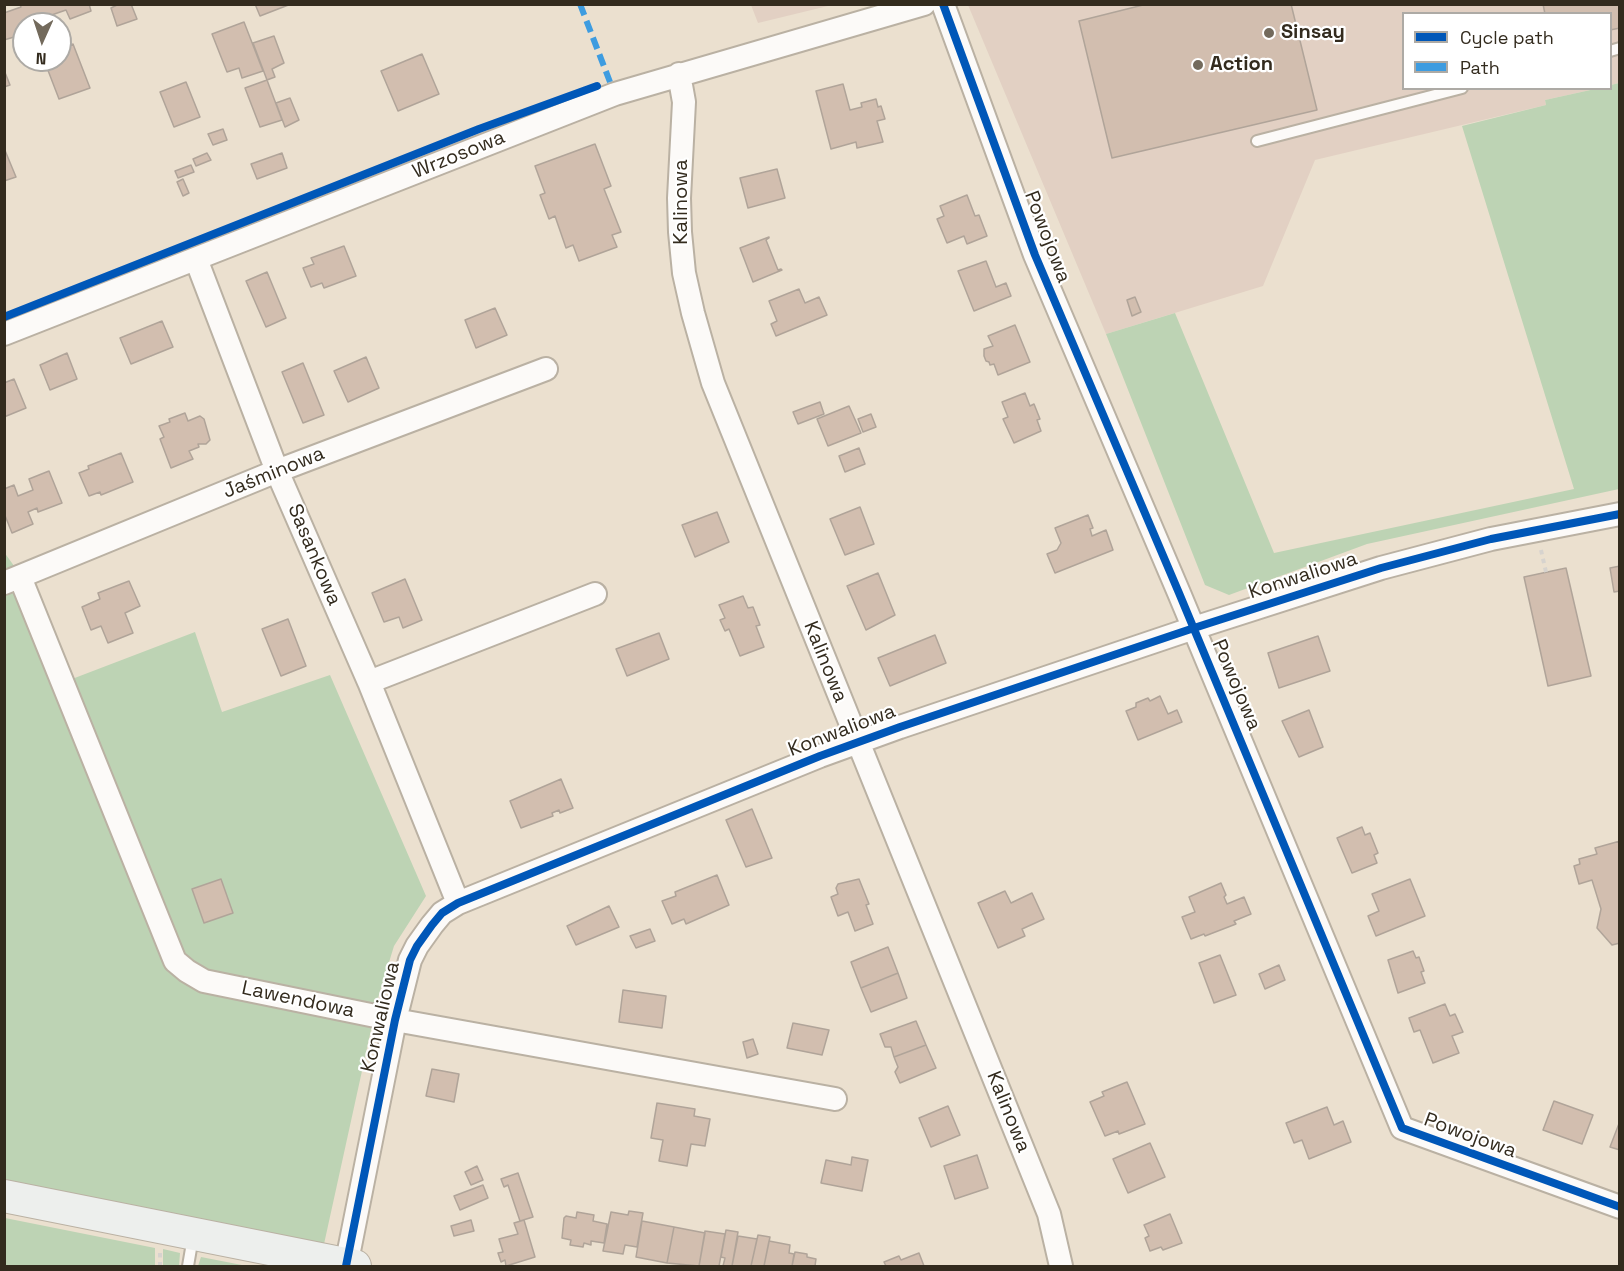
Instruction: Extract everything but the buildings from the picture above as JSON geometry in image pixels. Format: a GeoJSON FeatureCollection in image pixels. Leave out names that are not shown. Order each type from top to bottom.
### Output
{"type":"FeatureCollection","features":[{"type":"Feature","properties":{"kind":"street","name":"Wrzosowa"},"geometry":{"type":"LineString","coordinates":[[4,334],[615,94],[924,4]]}},
{"type":"Feature","properties":{"kind":"street","name":"Powojowa"},"geometry":{"type":"LineString","coordinates":[[943,4],[1035,255],[1194,628],[1402,1128],[1620,1207]]}},
{"type":"Feature","properties":{"kind":"street","name":"Kalinowa"},"geometry":{"type":"LineString","coordinates":[[679,74],[684,102],[679,198],[684,273],[713,383],[1049,1214],[1061,1266]]}},
{"type":"Feature","properties":{"kind":"street","name":"Sasankowa"},"geometry":{"type":"LineString","coordinates":[[196,259],[277,471],[369,682],[458,903]]}},
{"type":"Feature","properties":{"kind":"street","name":"Jaśminowa"},"geometry":{"type":"LineString","coordinates":[[12,580],[277,471],[546,369]]}},
{"type":"Feature","properties":{"kind":"street","name":"Konwaliowa"},"geometry":{"type":"LineString","coordinates":[[349,1266],[395,1020],[410,960],[417,946],[442,913],[458,903],[858,742],[1194,628],[1381,568],[1491,539],[1620,514]]}},
{"type":"Feature","properties":{"kind":"street","name":"Lawendowa"},"geometry":{"type":"LineString","coordinates":[[12,580],[175,962],[187,971],[204,981],[395,1020],[835,1099]]}},
{"type":"Feature","properties":{"kind":"street"},"geometry":{"type":"LineString","coordinates":[[369,682],[596,594]]}},
{"type":"Feature","properties":{"kind":"street"},"geometry":{"type":"LineString","coordinates":[[4,1196],[349,1266]]}},
{"type":"Feature","properties":{"kind":"lane"},"geometry":{"type":"LineString","coordinates":[[1257,141],[1454,90]]}},
{"type":"Feature","properties":{"kind":"lane"},"geometry":{"type":"LineString","coordinates":[[188,1266],[194,1233]]}},
{"type":"Feature","properties":{"kind":"path"},"geometry":{"type":"LineString","coordinates":[[159,1246],[160,1266]]}},
{"type":"Feature","properties":{"kind":"shaded area"},"geometry":{"type":"Polygon","coordinates":[[[751,5],[832,5],[758,23],[751,5]]]}},
{"type":"Feature","properties":{"kind":"shaded area"},"geometry":{"type":"Polygon","coordinates":[[[968,5],[1619,5],[1619,83],[1612,85],[1612,12],[1402,12],[1402,90],[1590,90],[1545,100],[1546,105],[1315,160],[1263,286],[1106,334],[968,5]]]}},
{"type":"Feature","properties":{"kind":"green space"},"geometry":{"type":"Polygon","coordinates":[[[1619,83],[1619,489],[1367,544],[1229,595],[1205,585],[1106,334],[1175,313],[1274,553],[1574,489],[1462,126],[1546,105],[1545,100],[1590,90],[1612,90],[1612,85],[1619,83]]]}},
{"type":"Feature","properties":{"kind":"green space"},"geometry":{"type":"Polygon","coordinates":[[[4,552],[45,609],[72,679],[195,632],[222,712],[330,675],[426,896],[394,946],[378,998],[324,1244],[5,1181],[4,552]]]}},
{"type":"Feature","properties":{"kind":"green space"},"geometry":{"type":"Polygon","coordinates":[[[5,1218],[155,1248],[155,1266],[5,1266],[5,1218]]]}},
{"type":"Feature","properties":{"kind":"green space"},"geometry":{"type":"Polygon","coordinates":[[[163,1249],[180,1253],[179,1266],[163,1266],[163,1249]]]}},
{"type":"Feature","properties":{"kind":"green space"},"geometry":{"type":"Polygon","coordinates":[[[201,1257],[247,1266],[198,1266],[201,1257]]]}},
{"type":"Feature","properties":{"kind":"marked path"},"geometry":{"type":"LineString","coordinates":[[580,4],[610,82]]}},
{"type":"Feature","properties":{"kind":"cycle path"},"geometry":{"type":"LineString","coordinates":[[943,4],[1035,255],[1402,1128],[1620,1207]]}},
{"type":"Feature","properties":{"kind":"cycle path"},"geometry":{"type":"LineString","coordinates":[[4,317],[479,129],[597,86]]}},
{"type":"Feature","properties":{"kind":"cycle path"},"geometry":{"type":"LineString","coordinates":[[346,1266],[395,1020],[410,960],[417,946],[442,913],[458,903],[820,756],[1194,628],[1381,568],[1491,539],[1620,514]]}},
{"type":"Feature","properties":{"kind":"place","name":"Sinsay"},"geometry":{"type":"Point","coordinates":[1269,33]}},
{"type":"Feature","properties":{"kind":"place","name":"Action"},"geometry":{"type":"Point","coordinates":[1198,65]}}]}
